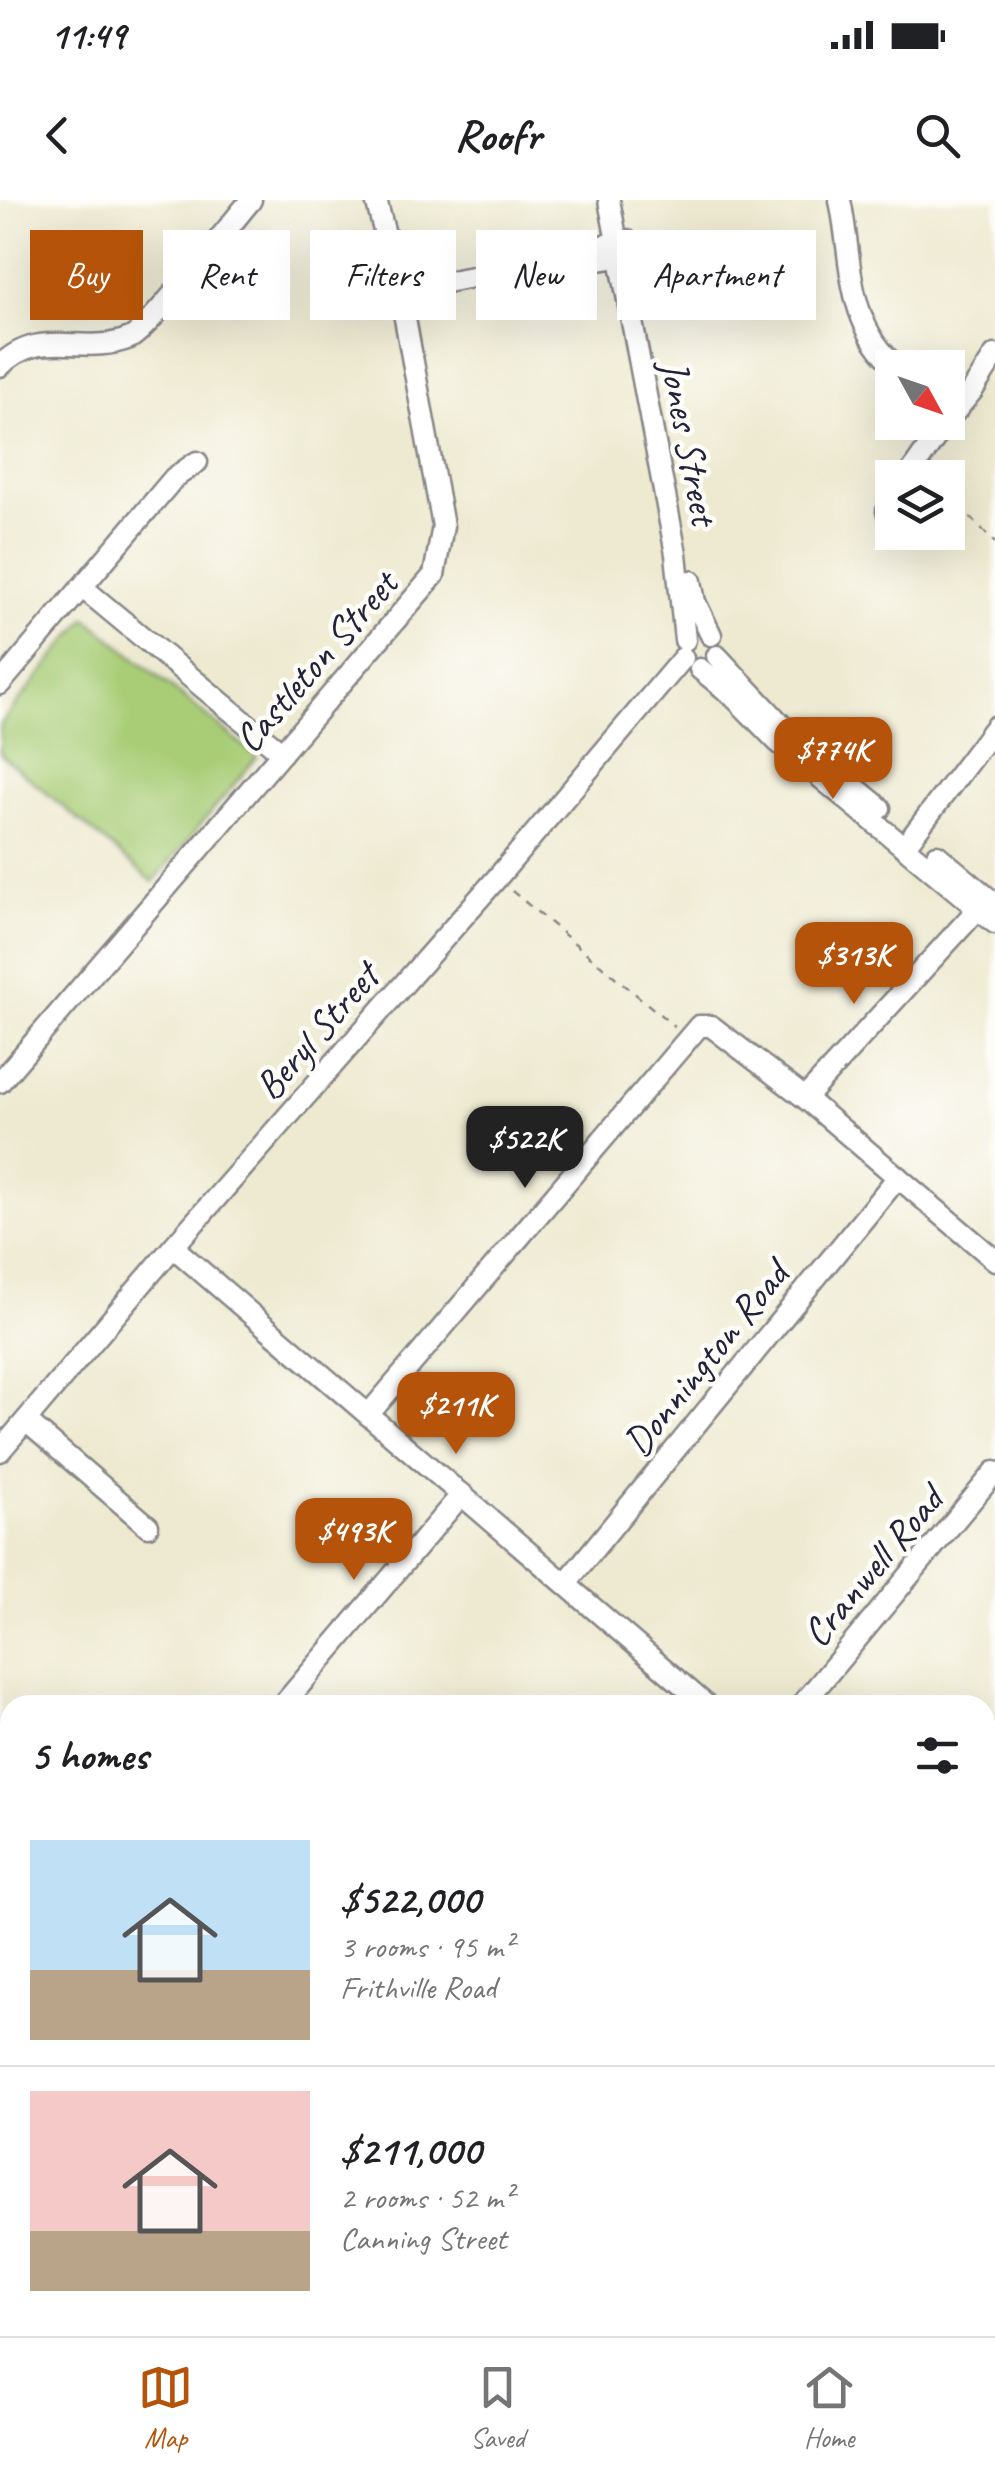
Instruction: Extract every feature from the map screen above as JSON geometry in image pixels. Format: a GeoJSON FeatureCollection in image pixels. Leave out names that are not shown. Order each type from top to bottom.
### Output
{"type":"FeatureCollection","features":[{"type":"Feature","properties":{"kind":"street"},"geometry":{"type":"LineString","coordinates":[[0,366],[15,351],[57,342],[100,346],[134,337],[251,200]]}},
{"type":"Feature","properties":{"kind":"street","name":"Castleton Street"},"geometry":{"type":"LineString","coordinates":[[376,200],[384,230]]}},
{"type":"Feature","properties":{"kind":"street","name":"Jones Street"},"geometry":{"type":"LineString","coordinates":[[608,200],[618,230]]}},
{"type":"Feature","properties":{"kind":"street","name":"Jones Street"},"geometry":{"type":"LineString","coordinates":[[622,200],[623,230]]}},
{"type":"Feature","properties":{"kind":"street"},"geometry":{"type":"LineString","coordinates":[[840,200],[859,317],[878,350]]}},
{"type":"Feature","properties":{"kind":"street"},"geometry":{"type":"LineString","coordinates":[[456,280],[544,263],[563,254],[617,249]]}},
{"type":"Feature","properties":{"kind":"street","name":"Castleton Street"},"geometry":{"type":"LineString","coordinates":[[0,1082],[434,575],[444,526],[405,320]]}},
{"type":"Feature","properties":{"kind":"street","name":"Jones Street"},"geometry":{"type":"LineString","coordinates":[[636,320],[676,554],[699,651]]}},
{"type":"Feature","properties":{"kind":"street"},"geometry":{"type":"LineString","coordinates":[[965,394],[995,355]]}},
{"type":"Feature","properties":{"kind":"street"},"geometry":{"type":"LineString","coordinates":[[0,684],[174,478],[198,462]]}},
{"type":"Feature","properties":{"kind":"street"},"geometry":{"type":"LineString","coordinates":[[84,588],[282,753]]}},
{"type":"Feature","properties":{"kind":"street"},"geometry":{"type":"LineString","coordinates":[[699,651],[732,694],[778,742],[904,837],[984,904],[804,1098]]}},
{"type":"Feature","properties":{"kind":"street","name":"Beryl Street"},"geometry":{"type":"LineString","coordinates":[[0,1451],[173,1247],[699,651]]}},
{"type":"Feature","properties":{"kind":"street"},"geometry":{"type":"LineString","coordinates":[[904,837],[938,789],[952,780],[995,727]]}},
{"type":"Feature","properties":{"kind":"street"},"geometry":{"type":"LineString","coordinates":[[368,1415],[699,1026],[710,1026],[804,1098],[995,1260]]}},
{"type":"Feature","properties":{"kind":"street","name":"Donnington Road"},"geometry":{"type":"LineString","coordinates":[[566,1583],[898,1177]]}},
{"type":"Feature","properties":{"kind":"street"},"geometry":{"type":"LineString","coordinates":[[173,1247],[695,1695]]}},
{"type":"Feature","properties":{"kind":"street"},"geometry":{"type":"LineString","coordinates":[[26,1421],[148,1526]]}},
{"type":"Feature","properties":{"kind":"street","name":"Cranwell Road"},"geometry":{"type":"LineString","coordinates":[[810,1695],[995,1472]]}},
{"type":"Feature","properties":{"kind":"street"},"geometry":{"type":"LineString","coordinates":[[291,1695],[462,1494]]}},
{"type":"Feature","properties":{"kind":"path"},"geometry":{"type":"LineString","coordinates":[[965,512],[995,544]]}},
{"type":"Feature","properties":{"kind":"path"},"geometry":{"type":"LineString","coordinates":[[497,878],[688,1038]]}},
{"type":"Feature","properties":{"kind":"green space"},"geometry":{"type":"Polygon","coordinates":[[[86,618],[257,757],[153,882],[0,754],[0,725],[86,618]]]}}]}
